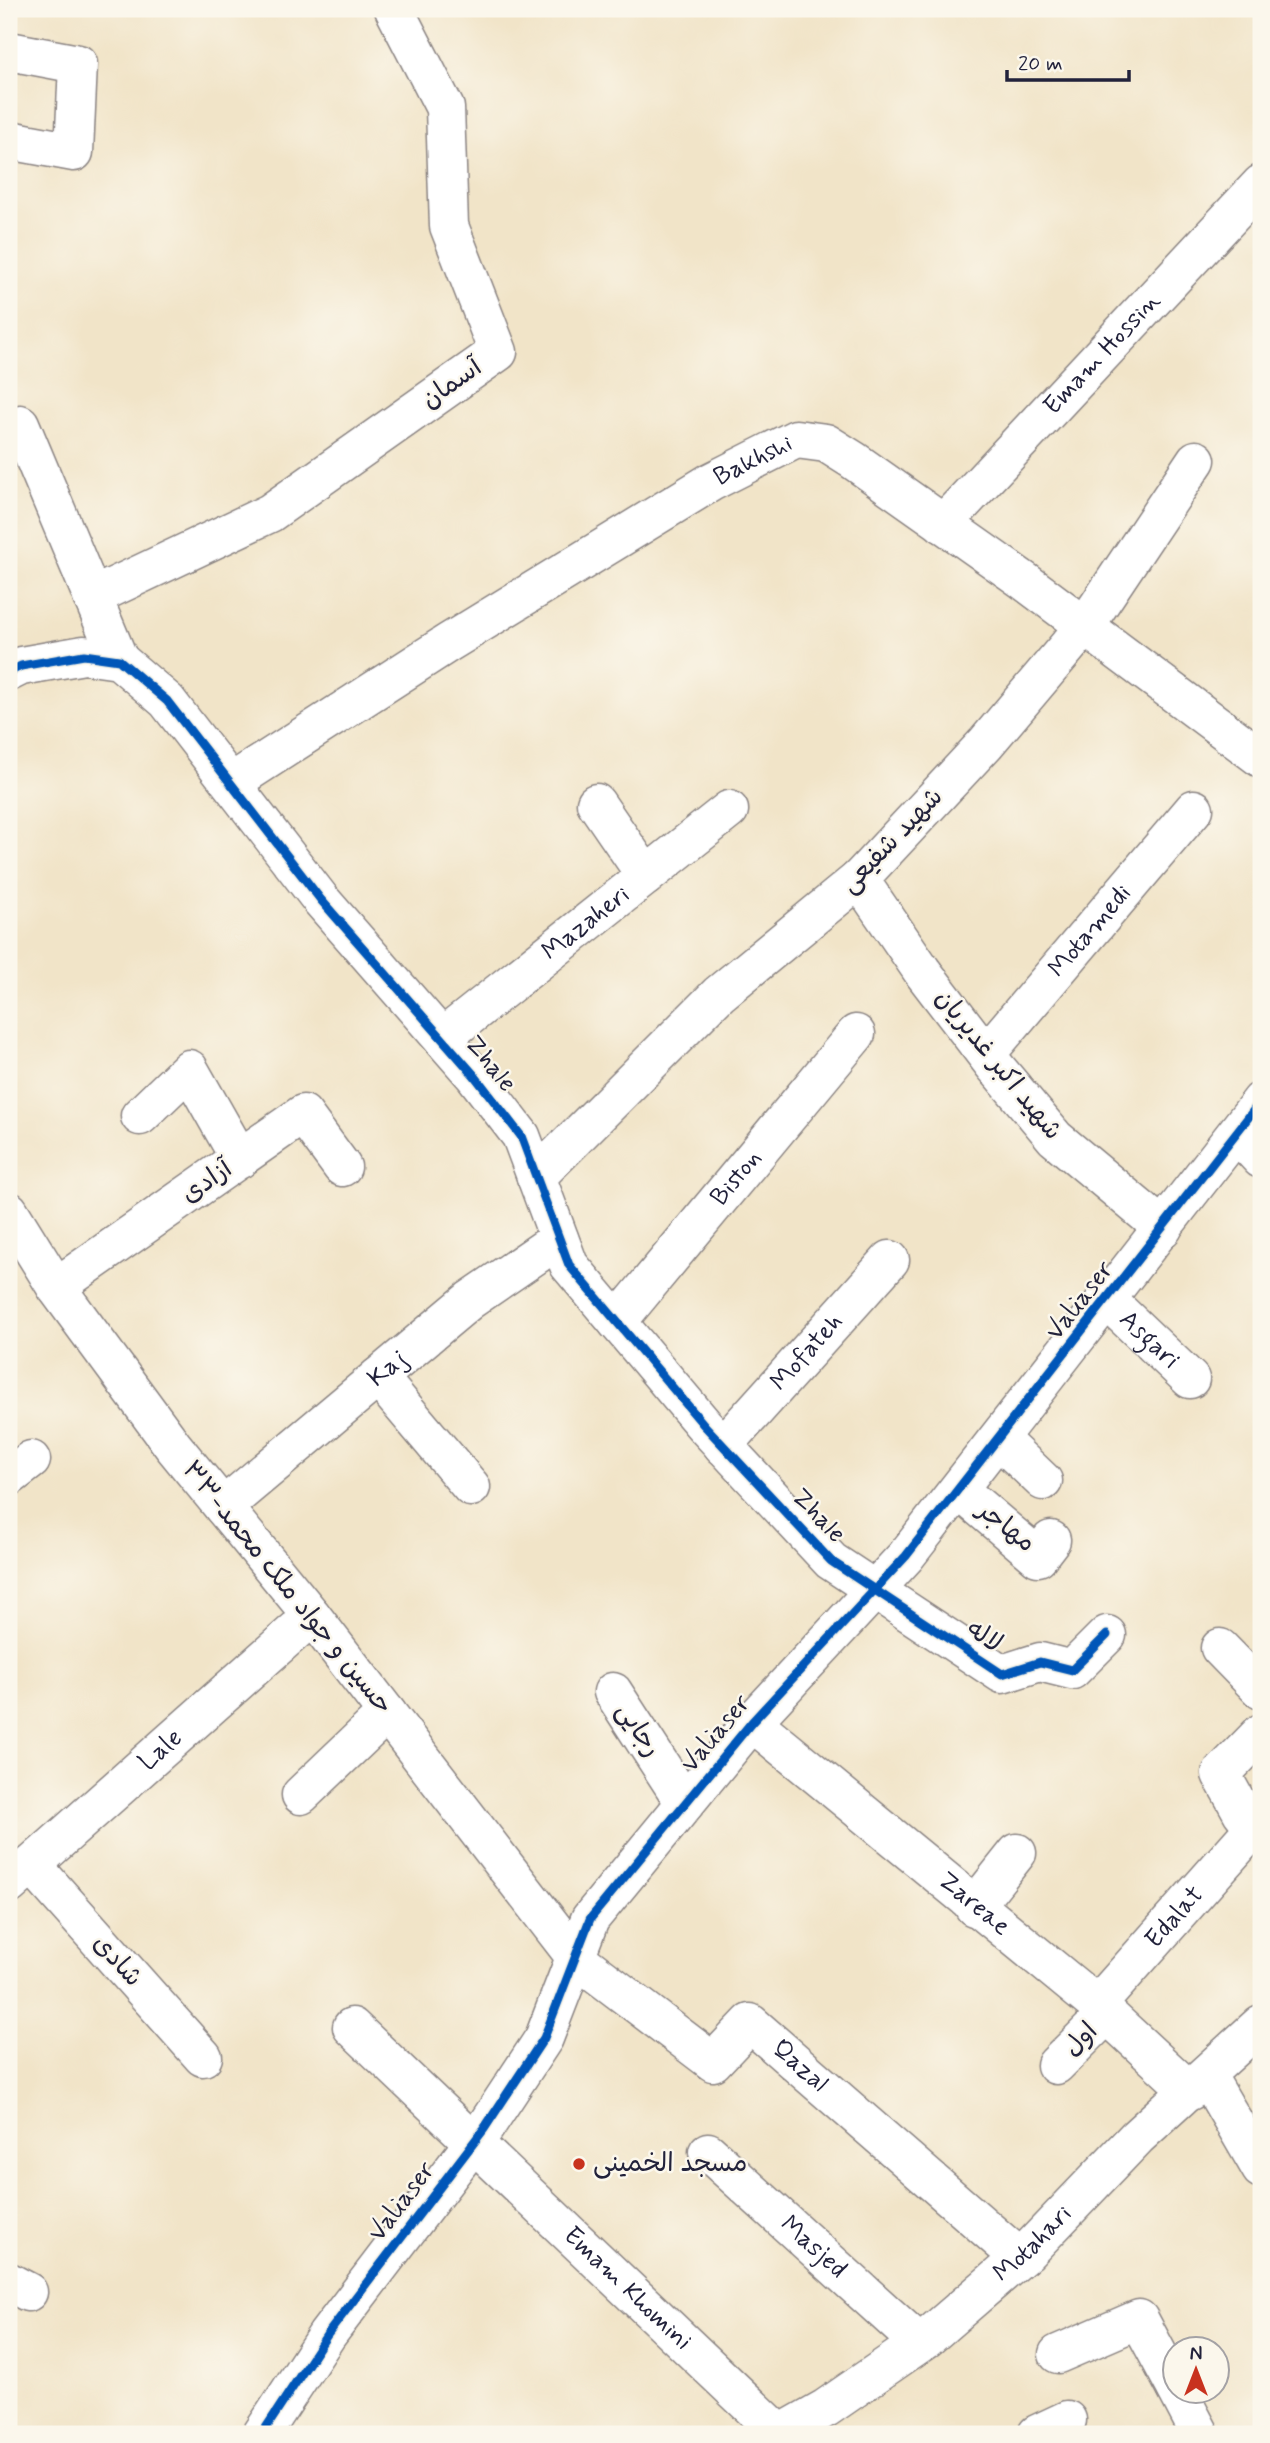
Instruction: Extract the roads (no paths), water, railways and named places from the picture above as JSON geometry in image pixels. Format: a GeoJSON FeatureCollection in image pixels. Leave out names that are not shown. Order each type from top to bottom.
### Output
{"type":"FeatureCollection","features":[{"type":"Feature","properties":{"kind":"street","name":"آسمان"},"geometry":{"type":"LineString","coordinates":[[92,597],[270,513],[498,352],[449,226],[444,108],[394,9]]}},
{"type":"Feature","properties":{"kind":"street"},"geometry":{"type":"LineString","coordinates":[[9,51],[78,64],[74,152],[9,140]]}},
{"type":"Feature","properties":{"kind":"street","name":"Emam Hossin"},"geometry":{"type":"LineString","coordinates":[[943,524],[1218,226],[1261,184]]}},
{"type":"Feature","properties":{"kind":"street"},"geometry":{"type":"LineString","coordinates":[[20,424],[119,660]]}},
{"type":"Feature","properties":{"kind":"street","name":"Bakhshi"},"geometry":{"type":"LineString","coordinates":[[231,783],[448,643],[711,482],[796,439],[826,443],[1085,626],[1261,758]]}},
{"type":"Feature","properties":{"kind":"street","name":"شهید شفیعی"},"geometry":{"type":"LineString","coordinates":[[536,1177],[719,994],[859,879],[986,743],[1085,626],[1196,460]]}},
{"type":"Feature","properties":{"kind":"street"},"geometry":{"type":"LineString","coordinates":[[9,672],[21,666],[84,655],[119,660]]}},
{"type":"Feature","properties":{"kind":"street","name":"Zhale"},"geometry":{"type":"LineString","coordinates":[[119,660],[167,701],[321,900],[442,1038],[521,1136],[569,1265],[723,1446],[831,1561],[876,1588]]}},
{"type":"Feature","properties":{"kind":"street"},"geometry":{"type":"LineString","coordinates":[[596,803],[646,876]]}},
{"type":"Feature","properties":{"kind":"street","name":"Motamedi"},"geometry":{"type":"LineString","coordinates":[[986,1054],[1194,808]]}},
{"type":"Feature","properties":{"kind":"street","name":"Mazaheri"},"geometry":{"type":"LineString","coordinates":[[442,1038],[729,810]]}},
{"type":"Feature","properties":{"kind":"street","name":"شهید اکبر غدیریان"},"geometry":{"type":"LineString","coordinates":[[859,879],[922,971],[1055,1138],[1163,1228]]}},
{"type":"Feature","properties":{"kind":"street","name":"Biston"},"geometry":{"type":"LineString","coordinates":[[617,1322],[856,1034]]}},
{"type":"Feature","properties":{"kind":"street"},"geometry":{"type":"LineString","coordinates":[[140,1116],[190,1069],[240,1159]]}},
{"type":"Feature","properties":{"kind":"street","name":"Valiaser"},"geometry":{"type":"LineString","coordinates":[[262,2434],[327,2335],[472,2144],[544,2038],[590,1919],[752,1722],[876,1588],[959,1490],[1163,1228],[1249,1146],[1261,1101]]}},
{"type":"Feature","properties":{"kind":"street","name":"آزادی"},"geometry":{"type":"LineString","coordinates":[[56,1287],[303,1114],[342,1167]]}},
{"type":"Feature","properties":{"kind":"street","name":"۳۳-حسین و جواد ملک محمد"},"geometry":{"type":"LineString","coordinates":[[9,1211],[56,1287],[173,1446],[312,1616],[576,1958]]}},
{"type":"Feature","properties":{"kind":"street","name":"Kaj"},"geometry":{"type":"LineString","coordinates":[[223,1507],[470,1300],[559,1240]]}},
{"type":"Feature","properties":{"kind":"street","name":"Mofateh"},"geometry":{"type":"LineString","coordinates":[[723,1446],[890,1260]]}},
{"type":"Feature","properties":{"kind":"street","name":"Asgari"},"geometry":{"type":"LineString","coordinates":[[1107,1300],[1190,1379]]}},
{"type":"Feature","properties":{"kind":"street"},"geometry":{"type":"LineString","coordinates":[[378,1377],[471,1487]]}},
{"type":"Feature","properties":{"kind":"street"},"geometry":{"type":"LineString","coordinates":[[999,1439],[1043,1481]]}},
{"type":"Feature","properties":{"kind":"street","name":"مهاجر"},"geometry":{"type":"LineString","coordinates":[[959,1490],[1038,1558],[1051,1540]]}},
{"type":"Feature","properties":{"kind":"street","name":"لاله"},"geometry":{"type":"LineString","coordinates":[[876,1588],[1002,1674],[1040,1662],[1072,1670],[1107,1635]]}},
{"type":"Feature","properties":{"kind":"street","name":"Lale"},"geometry":{"type":"LineString","coordinates":[[20,1875],[312,1616]]}},
{"type":"Feature","properties":{"kind":"street"},"geometry":{"type":"LineString","coordinates":[[1220,1648],[1261,1690]]}},
{"type":"Feature","properties":{"kind":"street","name":"رجایی"},"geometry":{"type":"LineString","coordinates":[[613,1692],[685,1803]]}},
{"type":"Feature","properties":{"kind":"street"},"geometry":{"type":"LineString","coordinates":[[301,1796],[387,1713]]}},
{"type":"Feature","properties":{"kind":"street","name":"Zareae"},"geometry":{"type":"LineString","coordinates":[[752,1722],[974,1907],[1198,2083],[1261,2169]]}},
{"type":"Feature","properties":{"kind":"street"},"geometry":{"type":"LineString","coordinates":[[1258,1833],[1221,1774],[1261,1733]]}},
{"type":"Feature","properties":{"kind":"street","name":"Edalat"},"geometry":{"type":"LineString","coordinates":[[1102,2010],[1258,1833]]}},
{"type":"Feature","properties":{"kind":"street"},"geometry":{"type":"LineString","coordinates":[[974,1907],[1017,1853]]}},
{"type":"Feature","properties":{"kind":"street","name":"شادی"},"geometry":{"type":"LineString","coordinates":[[20,1875],[203,2057]]}},
{"type":"Feature","properties":{"kind":"street","name":"Qazal"},"geometry":{"type":"LineString","coordinates":[[576,1958],[713,2062],[750,2022],[1020,2258]]}},
{"type":"Feature","properties":{"kind":"street","name":"اول"},"geometry":{"type":"LineString","coordinates":[[1056,2065],[1102,2010]]}},
{"type":"Feature","properties":{"kind":"street","name":"Motahari"},"geometry":{"type":"LineString","coordinates":[[780,2434],[826,2408],[919,2343],[1020,2258],[1138,2137],[1261,2024]]}},
{"type":"Feature","properties":{"kind":"street","name":"Emam Khomini"},"geometry":{"type":"LineString","coordinates":[[352,2027],[780,2434]]}},
{"type":"Feature","properties":{"kind":"street","name":"Masjed"},"geometry":{"type":"LineString","coordinates":[[708,2152],[919,2343]]}},
{"type":"Feature","properties":{"kind":"street"},"geometry":{"type":"LineString","coordinates":[[1058,2354],[1139,2319],[1162,2363]]}},
{"type":"Feature","properties":{"kind":"street"},"geometry":{"type":"LineString","coordinates":[[1184,2404],[1200,2434]]}},
{"type":"Feature","properties":{"kind":"place","name":"مسجد الخمینی"},"geometry":{"type":"Point","coordinates":[579,2164]}}]}
